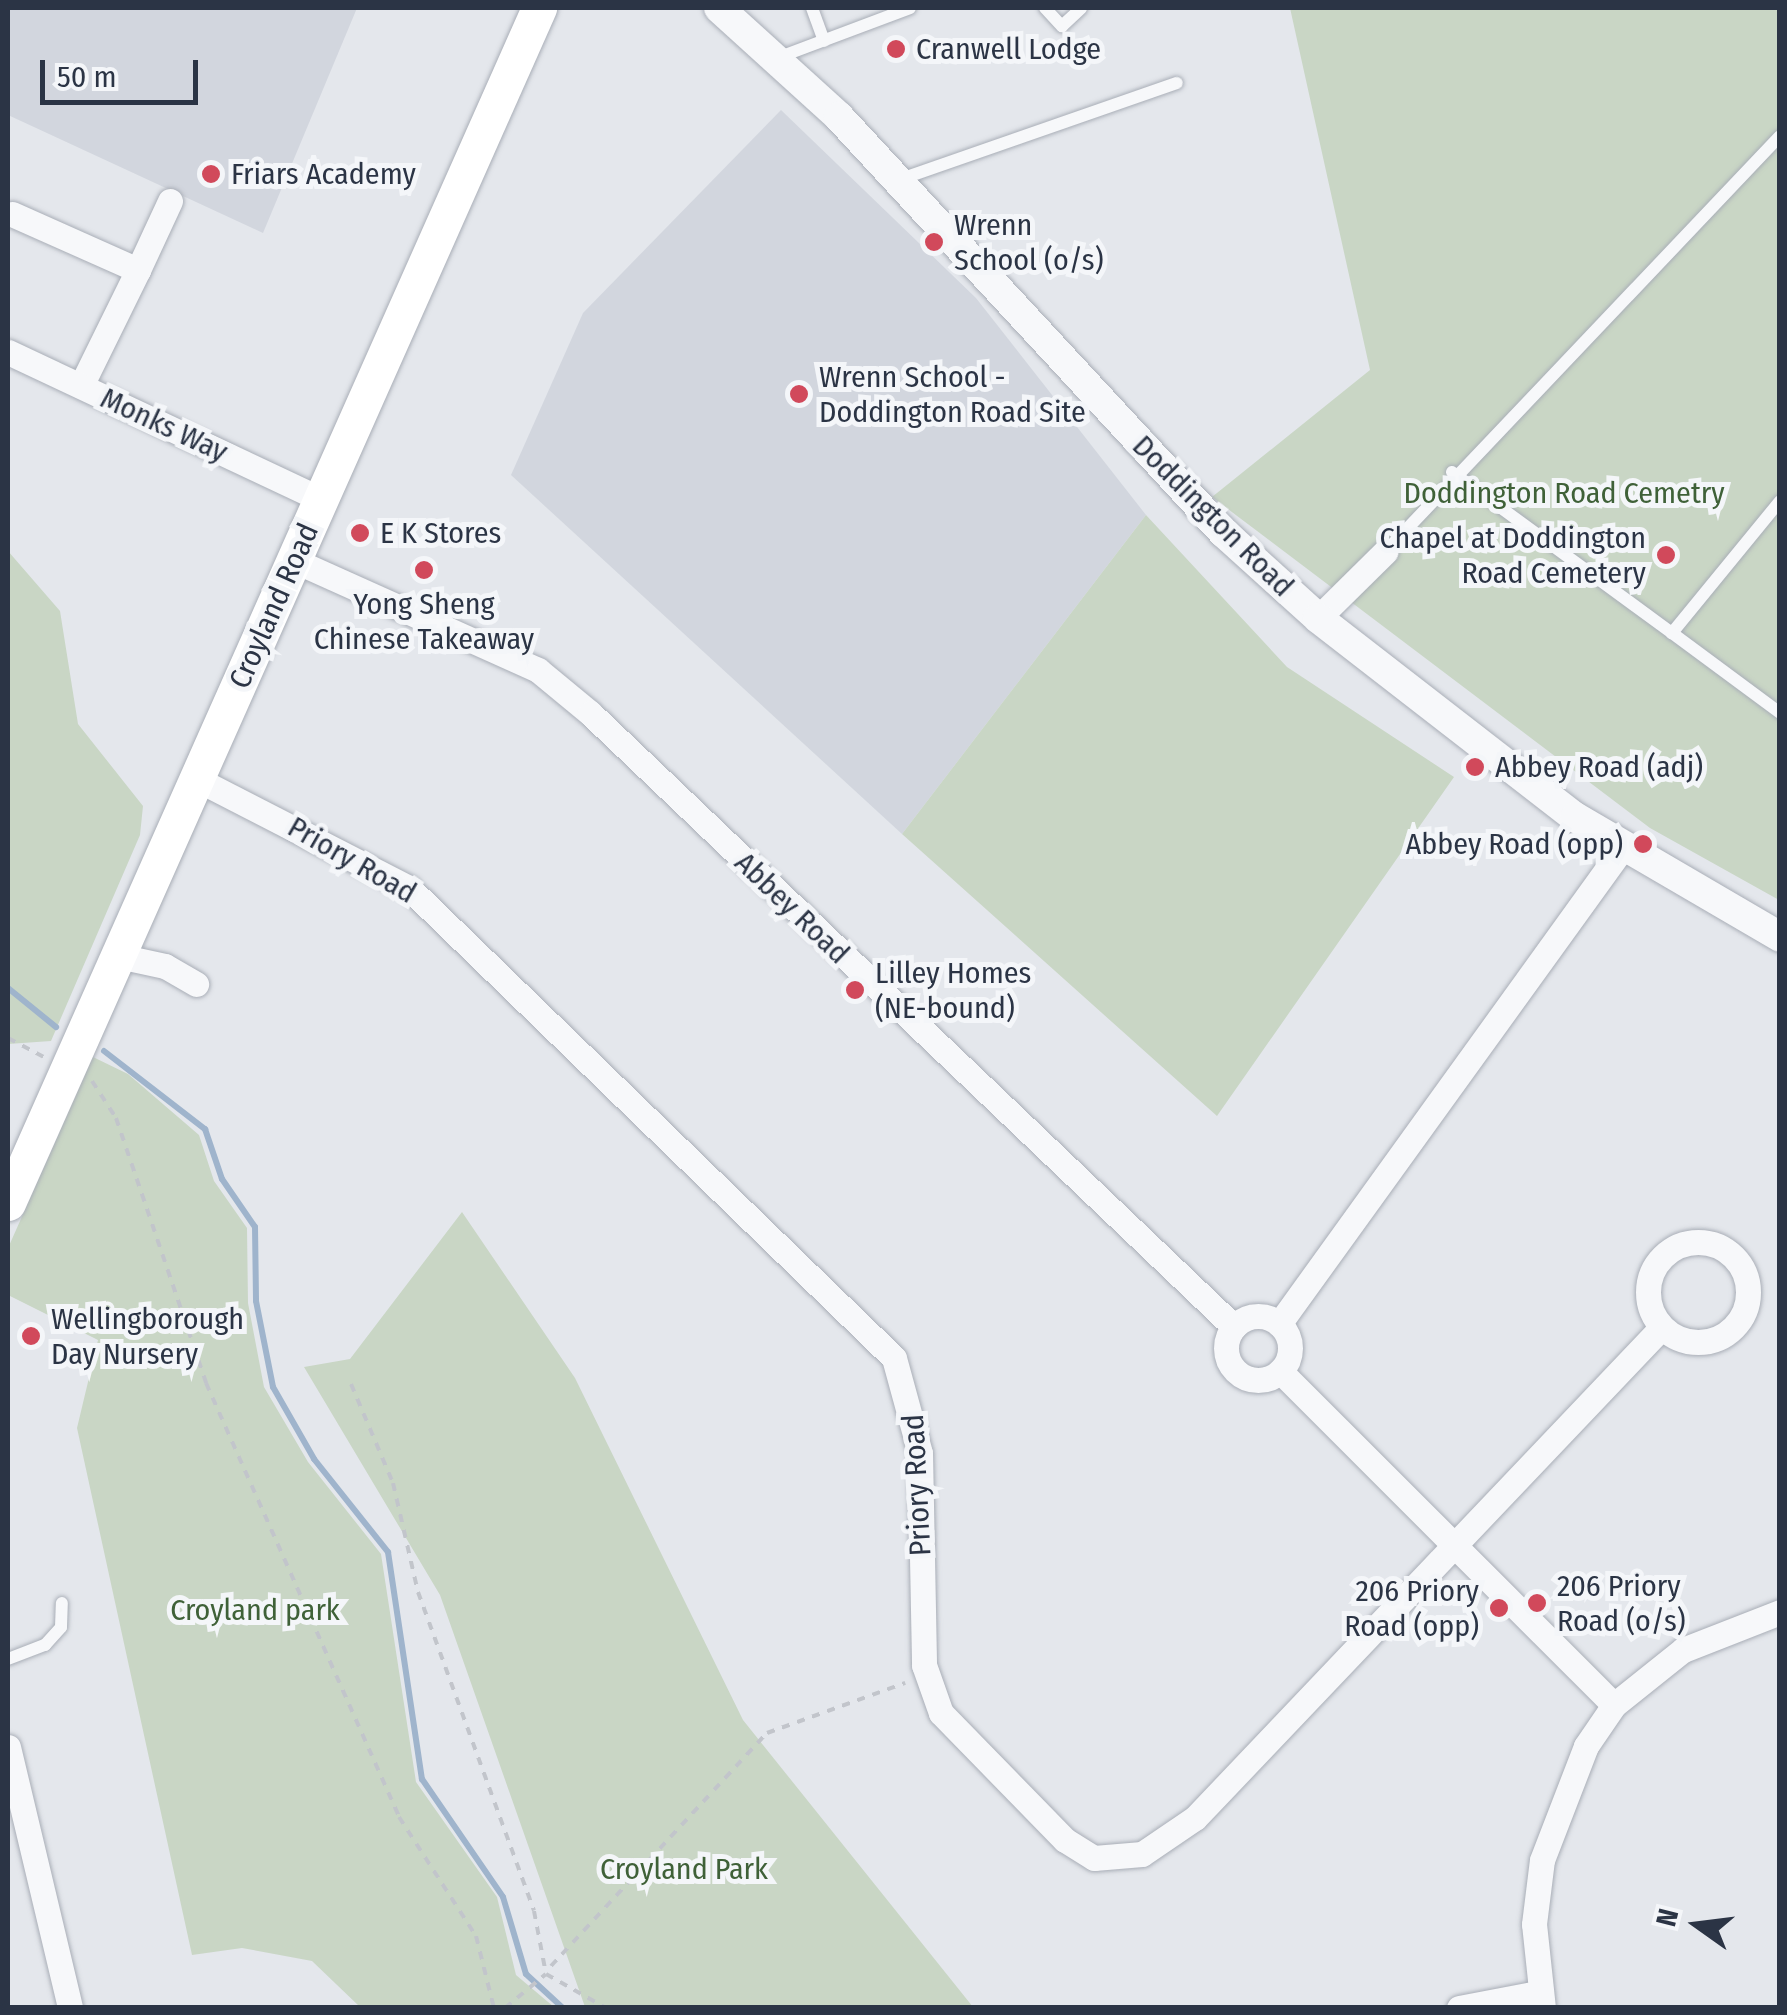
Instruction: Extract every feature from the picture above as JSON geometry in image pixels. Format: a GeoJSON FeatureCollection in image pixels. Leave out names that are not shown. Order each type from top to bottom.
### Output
{"type":"FeatureCollection","features":[{"type":"Feature","properties":{"kind":"main road","name":"Croyland Road"},"geometry":{"type":"LineString","coordinates":[[8,1203],[193,777],[300,563],[320,500],[539,8]]}},
{"type":"Feature","properties":{"kind":"street","name":"Doddington Road"},"geometry":{"type":"LineString","coordinates":[[720,8],[898,180],[1187,494],[1318,618],[1444,722],[1623,847],[1780,937]]}},
{"type":"Feature","properties":{"kind":"street"},"geometry":{"type":"LineString","coordinates":[[81,386],[170,201]]}},
{"type":"Feature","properties":{"kind":"street"},"geometry":{"type":"LineString","coordinates":[[12,214],[138,270]]}},
{"type":"Feature","properties":{"kind":"street","name":"Monks Way"},"geometry":{"type":"LineString","coordinates":[[8,352],[320,500]]}},
{"type":"Feature","properties":{"kind":"street"},"geometry":{"type":"LineString","coordinates":[[1318,618],[1386,551]]}},
{"type":"Feature","properties":{"kind":"street","name":"Abbey Road"},"geometry":{"type":"LineString","coordinates":[[300,563],[538,670],[590,712],[1234,1328]]}},
{"type":"Feature","properties":{"kind":"street","name":"Priory Road"},"geometry":{"type":"LineString","coordinates":[[193,777],[409,888],[894,1358],[920,1453],[928,1676],[941,1713],[1065,1840],[1094,1858],[1142,1854],[1195,1818],[1660,1328]]}},
{"type":"Feature","properties":{"kind":"street"},"geometry":{"type":"LineString","coordinates":[[1278,1324],[1623,847]]}},
{"type":"Feature","properties":{"kind":"street"},"geometry":{"type":"LineString","coordinates":[[114,955],[196,984]]}},
{"type":"Feature","properties":{"kind":"street"},"geometry":{"type":"LineString","coordinates":[[1698,1239],[1731,1251],[1748,1280],[1743,1318],[1719,1339],[1690,1344],[1660,1328],[1645,1290],[1662,1252],[1698,1239]]}},
{"type":"Feature","properties":{"kind":"street"},"geometry":{"type":"LineString","coordinates":[[1255,1316],[1278,1324],[1289,1351],[1280,1371],[1262,1380],[1236,1372],[1226,1346],[1234,1328],[1255,1316]]}},
{"type":"Feature","properties":{"kind":"street"},"geometry":{"type":"LineString","coordinates":[[1280,1371],[1614,1705]]}},
{"type":"Feature","properties":{"kind":"street"},"geometry":{"type":"LineString","coordinates":[[1460,2008],[1540,2000],[1542,1860],[1564,1790],[1614,1705],[1683,1650],[1780,1612]]}},
{"type":"Feature","properties":{"kind":"street"},"geometry":{"type":"LineString","coordinates":[[8,1746],[70,2008]]}},
{"type":"Feature","properties":{"kind":"lane"},"geometry":{"type":"LineString","coordinates":[[812,8],[824,41]]}},
{"type":"Feature","properties":{"kind":"lane"},"geometry":{"type":"LineString","coordinates":[[775,58],[910,8]]}},
{"type":"Feature","properties":{"kind":"lane"},"geometry":{"type":"LineString","coordinates":[[1045,8],[1058,26],[1081,8]]}},
{"type":"Feature","properties":{"kind":"lane"},"geometry":{"type":"LineString","coordinates":[[898,180],[1177,83]]}},
{"type":"Feature","properties":{"kind":"lane"},"geometry":{"type":"LineString","coordinates":[[1386,551],[1452,472],[1780,136]]}},
{"type":"Feature","properties":{"kind":"lane"},"geometry":{"type":"LineString","coordinates":[[1452,472],[1780,713]]}},
{"type":"Feature","properties":{"kind":"lane"},"geometry":{"type":"LineString","coordinates":[[1672,632],[1780,500]]}},
{"type":"Feature","properties":{"kind":"lane"},"geometry":{"type":"LineString","coordinates":[[8,1659],[45,1645],[61,1627],[62,1603]]}},
{"type":"Feature","properties":{"kind":"path"},"geometry":{"type":"LineString","coordinates":[[8,1038],[67,1062],[116,1118],[206,1383],[399,1817],[469,1921],[494,2008]]}},
{"type":"Feature","properties":{"kind":"path"},"geometry":{"type":"LineString","coordinates":[[351,1384],[376,1431],[418,1592],[551,1966]]}},
{"type":"Feature","properties":{"kind":"path"},"geometry":{"type":"LineString","coordinates":[[505,2008],[525,1987],[546,1974],[767,1733],[928,1676]]}},
{"type":"Feature","properties":{"kind":"path"},"geometry":{"type":"LineString","coordinates":[[546,1974],[606,2008]]}},
{"type":"Feature","properties":{"kind":"shaded area","name":"Friars Academy"},"geometry":{"type":"Polygon","coordinates":[[[8,8],[357,8],[263,233],[8,115],[8,8]]]}},
{"type":"Feature","properties":{"kind":"shaded area","name":"Wrenn School - Doddington Road Site"},"geometry":{"type":"Polygon","coordinates":[[[781,110],[976,298],[1146,515],[902,834],[511,475],[583,313],[781,110]]]}},
{"type":"Feature","properties":{"kind":"green space","name":"Doddington Road Cemetry"},"geometry":{"type":"Polygon","coordinates":[[[1290,8],[1779,8],[1779,900],[1650,828],[1212,497],[1370,370],[1290,8]]]}},
{"type":"Feature","properties":{"kind":"green space"},"geometry":{"type":"Polygon","coordinates":[[[1146,515],[1287,667],[1454,777],[1217,1116],[902,834],[1146,515]]]}},
{"type":"Feature","properties":{"kind":"green space"},"geometry":{"type":"Polygon","coordinates":[[[8,551],[60,611],[78,724],[143,806],[140,835],[51,1041],[8,1044],[8,551]]]}},
{"type":"Feature","properties":{"kind":"green space","name":"Croyland park"},"geometry":{"type":"Polygon","coordinates":[[[93,1057],[128,1074],[199,1135],[214,1181],[247,1228],[248,1303],[264,1387],[308,1462],[381,1554],[416,1782],[497,1897],[516,1975],[554,2007],[360,2007],[312,1961],[242,1948],[192,1955],[77,1428],[98,1340],[8,1295],[8,1248],[93,1057]]]}},
{"type":"Feature","properties":{"kind":"green space","name":"Croyland Park"},"geometry":{"type":"Polygon","coordinates":[[[462,1212],[575,1378],[743,1720],[973,2007],[585,2007],[440,1595],[304,1367],[350,1359],[462,1212]]]}},
{"type":"Feature","properties":{"kind":"waterway"},"geometry":{"type":"LineString","coordinates":[[8,988],[56,1027]]}},
{"type":"Feature","properties":{"kind":"waterway"},"geometry":{"type":"LineString","coordinates":[[104,1051],[205,1129],[222,1179],[255,1227],[256,1301],[273,1387],[314,1459],[388,1552],[422,1779],[503,1897],[526,1974],[563,2008]]}},
{"type":"Feature","properties":{"kind":"place","name":"Cranwell Lodge"},"geometry":{"type":"Point","coordinates":[896,49]}},
{"type":"Feature","properties":{"kind":"place","name":"Friars Academy"},"geometry":{"type":"Point","coordinates":[211,174]}},
{"type":"Feature","properties":{"kind":"place","name":"Wrenn School (o/s)"},"geometry":{"type":"Point","coordinates":[934,242]}},
{"type":"Feature","properties":{"kind":"place","name":"Wrenn School - Doddington Road Site"},"geometry":{"type":"Point","coordinates":[799,394]}},
{"type":"Feature","properties":{"kind":"place","name":"E K Stores"},"geometry":{"type":"Point","coordinates":[360,533]}},
{"type":"Feature","properties":{"kind":"place","name":"Chapel at Doddington Road Cemetery"},"geometry":{"type":"Point","coordinates":[1666,555]}},
{"type":"Feature","properties":{"kind":"place","name":"Yong Sheng Chinese Takeaway"},"geometry":{"type":"Point","coordinates":[424,570]}},
{"type":"Feature","properties":{"kind":"place","name":"Abbey Road (adj)"},"geometry":{"type":"Point","coordinates":[1475,767]}},
{"type":"Feature","properties":{"kind":"place","name":"Abbey Road (opp)"},"geometry":{"type":"Point","coordinates":[1643,844]}},
{"type":"Feature","properties":{"kind":"place","name":"Lilley Homes (NE-bound)"},"geometry":{"type":"Point","coordinates":[855,990]}},
{"type":"Feature","properties":{"kind":"place","name":"Wellingborough Day Nursery"},"geometry":{"type":"Point","coordinates":[31,1336]}},
{"type":"Feature","properties":{"kind":"place","name":"206 Priory Road (o/s)"},"geometry":{"type":"Point","coordinates":[1537,1603]}},
{"type":"Feature","properties":{"kind":"place","name":"206 Priory Road (opp)"},"geometry":{"type":"Point","coordinates":[1499,1608]}}]}
